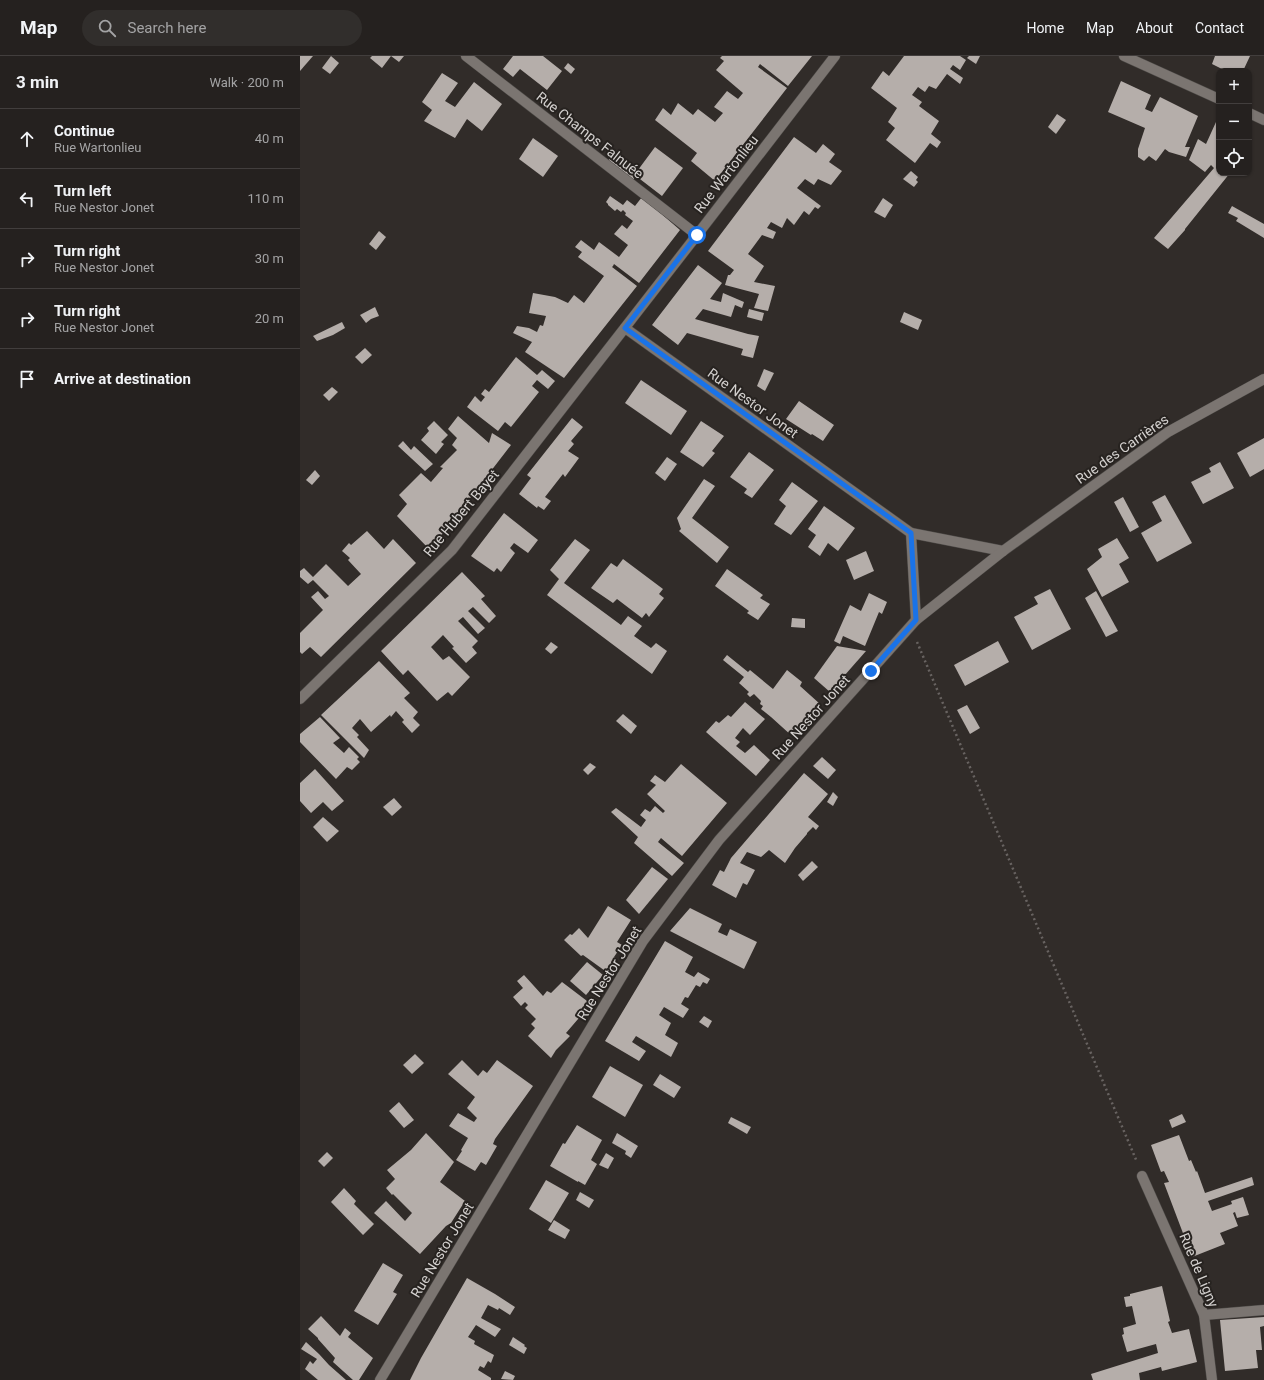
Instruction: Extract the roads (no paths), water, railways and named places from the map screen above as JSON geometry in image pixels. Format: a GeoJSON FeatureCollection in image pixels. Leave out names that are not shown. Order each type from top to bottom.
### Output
{"type":"FeatureCollection","features":[{"type":"Feature","properties":{"kind":"street","name":"Rue Champs Falnuée"},"geometry":{"type":"LineString","coordinates":[[466,56],[697,235]]}},
{"type":"Feature","properties":{"kind":"street","name":"Rue Wartonlieu"},"geometry":{"type":"LineString","coordinates":[[625,328],[835,56]]}},
{"type":"Feature","properties":{"kind":"street"},"geometry":{"type":"LineString","coordinates":[[1124,56],[1216,98]]}},
{"type":"Feature","properties":{"kind":"street"},"geometry":{"type":"LineString","coordinates":[[1252,114],[1264,120]]}},
{"type":"Feature","properties":{"kind":"street","name":"Rue Nestor Jonet"},"geometry":{"type":"LineString","coordinates":[[625,328],[911,533]]}},
{"type":"Feature","properties":{"kind":"street","name":"Rue Hubert Bayet"},"geometry":{"type":"LineString","coordinates":[[300,699],[452,550],[625,328]]}},
{"type":"Feature","properties":{"kind":"street","name":"Rue des Carrières"},"geometry":{"type":"LineString","coordinates":[[1003,551],[1168,432],[1264,379]]}},
{"type":"Feature","properties":{"kind":"street"},"geometry":{"type":"LineString","coordinates":[[914,623],[911,533],[1003,551]]}},
{"type":"Feature","properties":{"kind":"street","name":"Rue Nestor Jonet"},"geometry":{"type":"LineString","coordinates":[[380,1380],[643,941],[719,840],[914,623],[1003,551]]}},
{"type":"Feature","properties":{"kind":"street","name":"Rue de Ligny"},"geometry":{"type":"LineString","coordinates":[[1142,1176],[1204,1315],[1212,1380]]}},
{"type":"Feature","properties":{"kind":"street"},"geometry":{"type":"LineString","coordinates":[[1204,1315],[1264,1310]]}}]}
